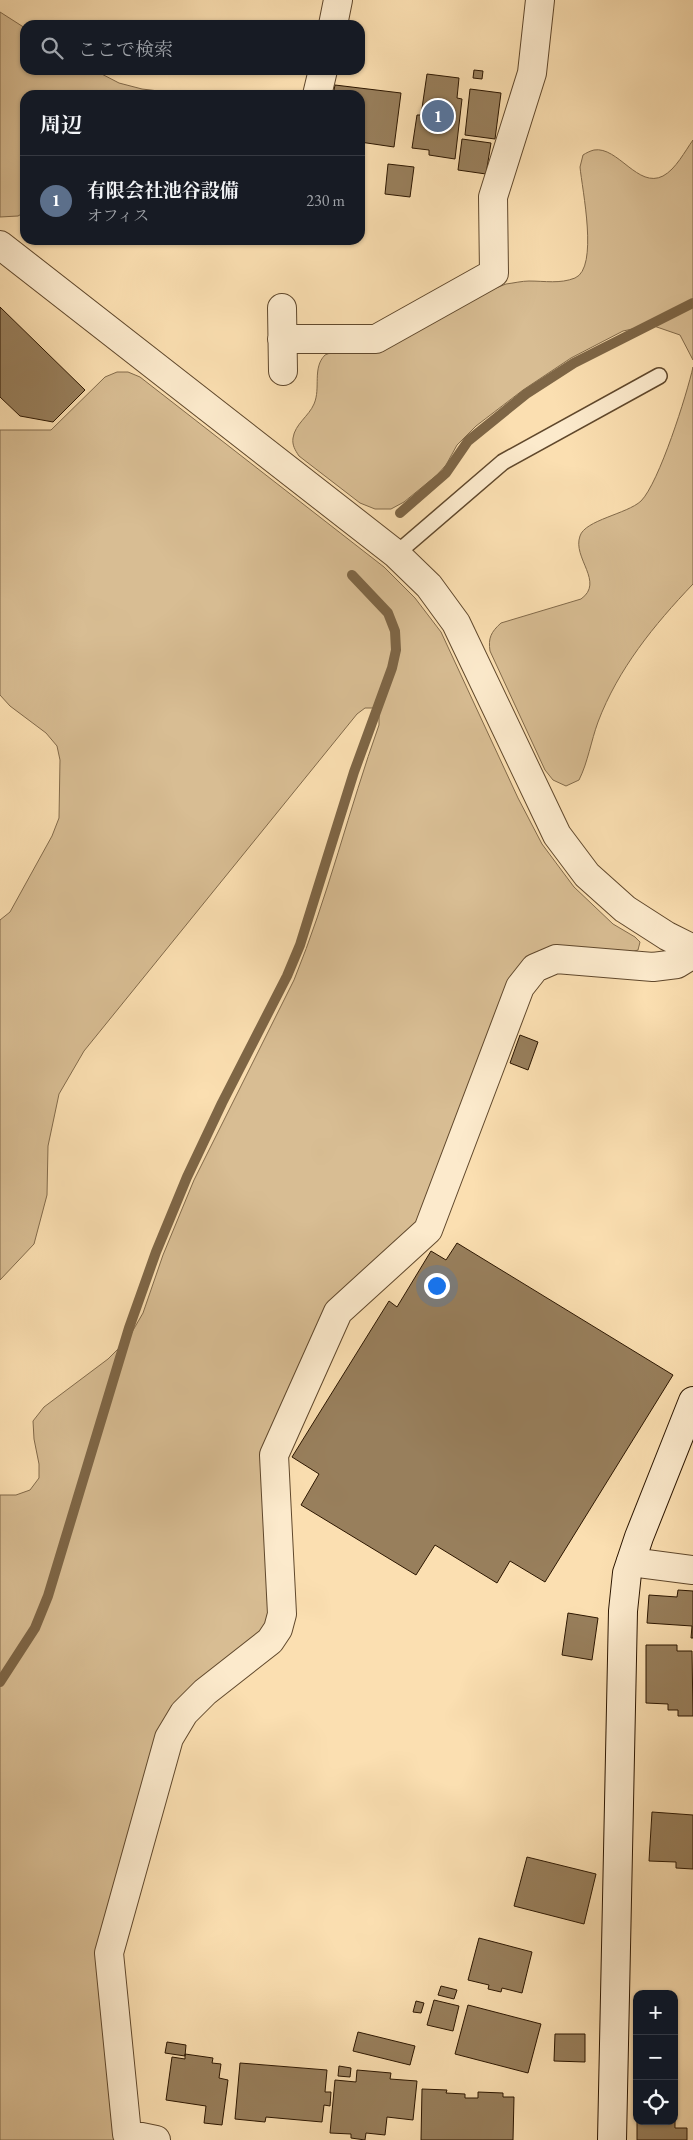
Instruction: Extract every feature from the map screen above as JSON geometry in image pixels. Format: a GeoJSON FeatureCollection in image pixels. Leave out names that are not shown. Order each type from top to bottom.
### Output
{"type":"FeatureCollection","features":[{"type":"Feature","properties":{"kind":"street"},"geometry":{"type":"LineString","coordinates":[[334,20],[338,0]]}},
{"type":"Feature","properties":{"kind":"street"},"geometry":{"type":"LineString","coordinates":[[282,339],[376,339],[494,273],[492,197],[532,73],[540,0]]}},
{"type":"Feature","properties":{"kind":"street"},"geometry":{"type":"LineString","coordinates":[[318,90],[322,75]]}},
{"type":"Feature","properties":{"kind":"street"},"geometry":{"type":"LineString","coordinates":[[11,243],[396,554],[429,586],[456,623],[534,790],[562,842],[587,875],[625,909],[667,936],[693,949]]}},
{"type":"Feature","properties":{"kind":"street"},"geometry":{"type":"LineString","coordinates":[[282,308],[283,371]]}},
{"type":"Feature","properties":{"kind":"street"},"geometry":{"type":"LineString","coordinates":[[156,2140],[127,2134],[109,1953],[169,1738],[184,1713],[205,1692],[270,1641],[278,1629],[282,1614],[274,1455],[338,1312],[428,1230],[520,987],[535,968],[556,959],[653,967],[677,964],[693,954]]}},
{"type":"Feature","properties":{"kind":"street"},"geometry":{"type":"LineString","coordinates":[[612,2140],[623,1610],[627,1573],[639,1537],[693,1401]]}},
{"type":"Feature","properties":{"kind":"street"},"geometry":{"type":"LineString","coordinates":[[631,1562],[693,1570]]}},
{"type":"Feature","properties":{"kind":"lane"},"geometry":{"type":"LineString","coordinates":[[396,554],[503,462],[660,376]]}},
{"type":"Feature","properties":{"kind":"shaded area"},"geometry":{"type":"Polygon","coordinates":[[[0,12],[20,25],[20,75],[104,75],[119,83],[150,90],[20,90],[20,215],[0,217],[0,12]]]}},
{"type":"Feature","properties":{"kind":"shaded area"},"geometry":{"type":"Polygon","coordinates":[[[693,140],[693,360],[680,335],[651,325],[623,331],[571,358],[523,390],[476,426],[457,445],[446,465],[437,475],[404,502],[391,509],[375,509],[360,503],[299,456],[293,445],[294,433],[314,404],[319,366],[325,355],[506,284],[526,281],[558,282],[575,278],[582,271],[586,260],[588,244],[586,209],[580,167],[583,155],[594,150],[603,151],[611,154],[645,177],[654,178],[668,173],[680,160],[693,140]]]}},
{"type":"Feature","properties":{"kind":"shaded area"},"geometry":{"type":"Polygon","coordinates":[[[693,367],[693,584],[651,632],[627,666],[606,703],[598,722],[579,780],[566,786],[553,780],[545,770],[490,651],[489,642],[493,632],[501,623],[581,599],[588,592],[590,585],[589,577],[580,553],[580,536],[583,530],[598,521],[635,506],[648,491],[672,437],[693,367]]]}},
{"type":"Feature","properties":{"kind":"shaded area"},"geometry":{"type":"Polygon","coordinates":[[[117,372],[128,372],[140,377],[384,567],[415,598],[441,632],[518,798],[542,844],[574,887],[613,924],[640,942],[638,950],[631,952],[554,946],[418,1223],[327,1304],[261,1453],[268,1613],[266,1624],[260,1633],[196,1682],[96,1952],[115,2140],[0,2140],[0,1495],[16,1495],[30,1490],[39,1478],[33,1421],[44,1407],[108,1359],[128,1339],[143,1313],[163,1255],[194,1180],[294,980],[328,885],[379,725],[379,715],[374,708],[365,708],[357,714],[84,1051],[59,1094],[48,1146],[47,1195],[34,1244],[0,1280],[0,920],[10,912],[52,836],[59,818],[60,760],[57,746],[46,733],[10,706],[0,695],[0,430],[51,430],[105,377],[117,372]]]}},
{"type":"Feature","properties":{"kind":"building"},"geometry":{"type":"Polygon","coordinates":[[[474,70],[483,71],[482,79],[473,78],[474,70]]]}},
{"type":"Feature","properties":{"kind":"building"},"geometry":{"type":"Polygon","coordinates":[[[427,74],[459,78],[457,98],[462,99],[455,159],[429,155],[429,150],[412,148],[417,115],[421,115],[427,74]]]}},
{"type":"Feature","properties":{"kind":"building"},"geometry":{"type":"Polygon","coordinates":[[[335,85],[401,93],[394,147],[365,143],[365,90],[334,90],[335,85]]]}},
{"type":"Feature","properties":{"kind":"building"},"geometry":{"type":"Polygon","coordinates":[[[470,89],[501,93],[495,139],[465,135],[470,89]]]}},
{"type":"Feature","properties":{"kind":"building"},"geometry":{"type":"Polygon","coordinates":[[[462,139],[491,143],[486,174],[458,170],[462,139]]]}},
{"type":"Feature","properties":{"kind":"building"},"geometry":{"type":"Polygon","coordinates":[[[388,164],[414,167],[410,197],[385,194],[388,164]]]}},
{"type":"Feature","properties":{"kind":"building"},"geometry":{"type":"Polygon","coordinates":[[[0,307],[85,390],[53,422],[20,416],[0,397],[0,307]]]}},
{"type":"Feature","properties":{"kind":"building"},"geometry":{"type":"Polygon","coordinates":[[[520,1035],[538,1042],[528,1070],[510,1063],[520,1035]]]}},
{"type":"Feature","properties":{"kind":"building"},"geometry":{"type":"Polygon","coordinates":[[[457,1243],[673,1375],[545,1582],[510,1561],[497,1583],[435,1545],[416,1575],[301,1505],[319,1474],[292,1457],[389,1301],[397,1307],[431,1251],[446,1260],[457,1243]]]}},
{"type":"Feature","properties":{"kind":"building"},"geometry":{"type":"Polygon","coordinates":[[[678,1590],[693,1591],[693,1638],[691,1638],[692,1626],[647,1623],[649,1595],[677,1597],[678,1590]]]}},
{"type":"Feature","properties":{"kind":"building"},"geometry":{"type":"Polygon","coordinates":[[[568,1613],[598,1618],[592,1660],[562,1655],[568,1613]]]}},
{"type":"Feature","properties":{"kind":"building"},"geometry":{"type":"Polygon","coordinates":[[[646,1645],[677,1645],[677,1651],[692,1651],[693,1716],[678,1716],[678,1710],[668,1710],[668,1704],[646,1703],[646,1645]]]}},
{"type":"Feature","properties":{"kind":"building"},"geometry":{"type":"Polygon","coordinates":[[[652,1812],[693,1815],[693,1869],[676,1868],[676,1862],[649,1861],[652,1812]]]}},
{"type":"Feature","properties":{"kind":"building"},"geometry":{"type":"Polygon","coordinates":[[[527,1857],[596,1874],[584,1924],[514,1906],[527,1857]]]}},
{"type":"Feature","properties":{"kind":"building"},"geometry":{"type":"Polygon","coordinates":[[[479,1938],[532,1952],[522,1993],[502,1988],[501,1992],[488,1989],[489,1985],[468,1980],[479,1938]]]}},
{"type":"Feature","properties":{"kind":"building"},"geometry":{"type":"Polygon","coordinates":[[[441,1986],[457,1990],[454,1999],[438,1995],[441,1986]]]}},
{"type":"Feature","properties":{"kind":"building"},"geometry":{"type":"Polygon","coordinates":[[[434,2000],[459,2006],[453,2031],[427,2025],[434,2000]]]}},
{"type":"Feature","properties":{"kind":"building"},"geometry":{"type":"Polygon","coordinates":[[[416,2001],[424,2003],[421,2013],[413,2012],[416,2001]]]}},
{"type":"Feature","properties":{"kind":"building"},"geometry":{"type":"Polygon","coordinates":[[[468,2005],[541,2024],[528,2073],[455,2054],[468,2005]]]}},
{"type":"Feature","properties":{"kind":"building"},"geometry":{"type":"Polygon","coordinates":[[[358,2032],[415,2046],[410,2065],[353,2051],[358,2032]]]}},
{"type":"Feature","properties":{"kind":"building"},"geometry":{"type":"Polygon","coordinates":[[[555,2034],[585,2034],[585,2062],[554,2061],[555,2034]]]}},
{"type":"Feature","properties":{"kind":"building"},"geometry":{"type":"Polygon","coordinates":[[[167,2042],[186,2045],[185,2056],[165,2053],[167,2042]]]}},
{"type":"Feature","properties":{"kind":"building"},"geometry":{"type":"Polygon","coordinates":[[[185,2054],[213,2058],[212,2063],[221,2064],[219,2078],[228,2080],[222,2125],[204,2123],[206,2106],[166,2100],[172,2057],[185,2059],[185,2054]]]}},
{"type":"Feature","properties":{"kind":"building"},"geometry":{"type":"Polygon","coordinates":[[[240,2063],[327,2070],[325,2092],[331,2092],[330,2106],[324,2105],[322,2122],[266,2117],[265,2122],[235,2119],[240,2063]]]}},
{"type":"Feature","properties":{"kind":"building"},"geometry":{"type":"Polygon","coordinates":[[[339,2066],[351,2068],[350,2077],[338,2076],[339,2066]]]}},
{"type":"Feature","properties":{"kind":"building"},"geometry":{"type":"Polygon","coordinates":[[[357,2070],[391,2073],[390,2079],[417,2081],[413,2120],[387,2117],[385,2135],[366,2133],[365,2140],[351,2138],[351,2134],[330,2133],[335,2080],[356,2082],[357,2070]]]}},
{"type":"Feature","properties":{"kind":"building"},"geometry":{"type":"Polygon","coordinates":[[[422,2089],[447,2090],[446,2093],[465,2094],[465,2098],[478,2098],[478,2092],[503,2093],[503,2097],[514,2097],[513,2140],[421,2140],[422,2089]]]}},
{"type":"Feature","properties":{"kind":"building"},"geometry":{"type":"Polygon","coordinates":[[[637,2125],[675,2125],[675,2128],[687,2128],[687,2140],[637,2140],[637,2125]]]}},
{"type":"Feature","properties":{"kind":"waterway"},"geometry":{"type":"LineString","coordinates":[[400,513],[446,473],[468,441],[526,394],[574,363],[693,303]]}},
{"type":"Feature","properties":{"kind":"waterway"},"geometry":{"type":"LineString","coordinates":[[0,1682],[35,1628],[48,1596],[129,1328],[156,1252],[187,1177],[222,1103],[287,976],[300,945],[354,772],[392,668],[396,650],[395,631],[388,613],[352,575]]}},
{"type":"Feature","properties":{"kind":"place","name":"有限会社池谷設備"},"geometry":{"type":"Point","coordinates":[438,116]}}]}
